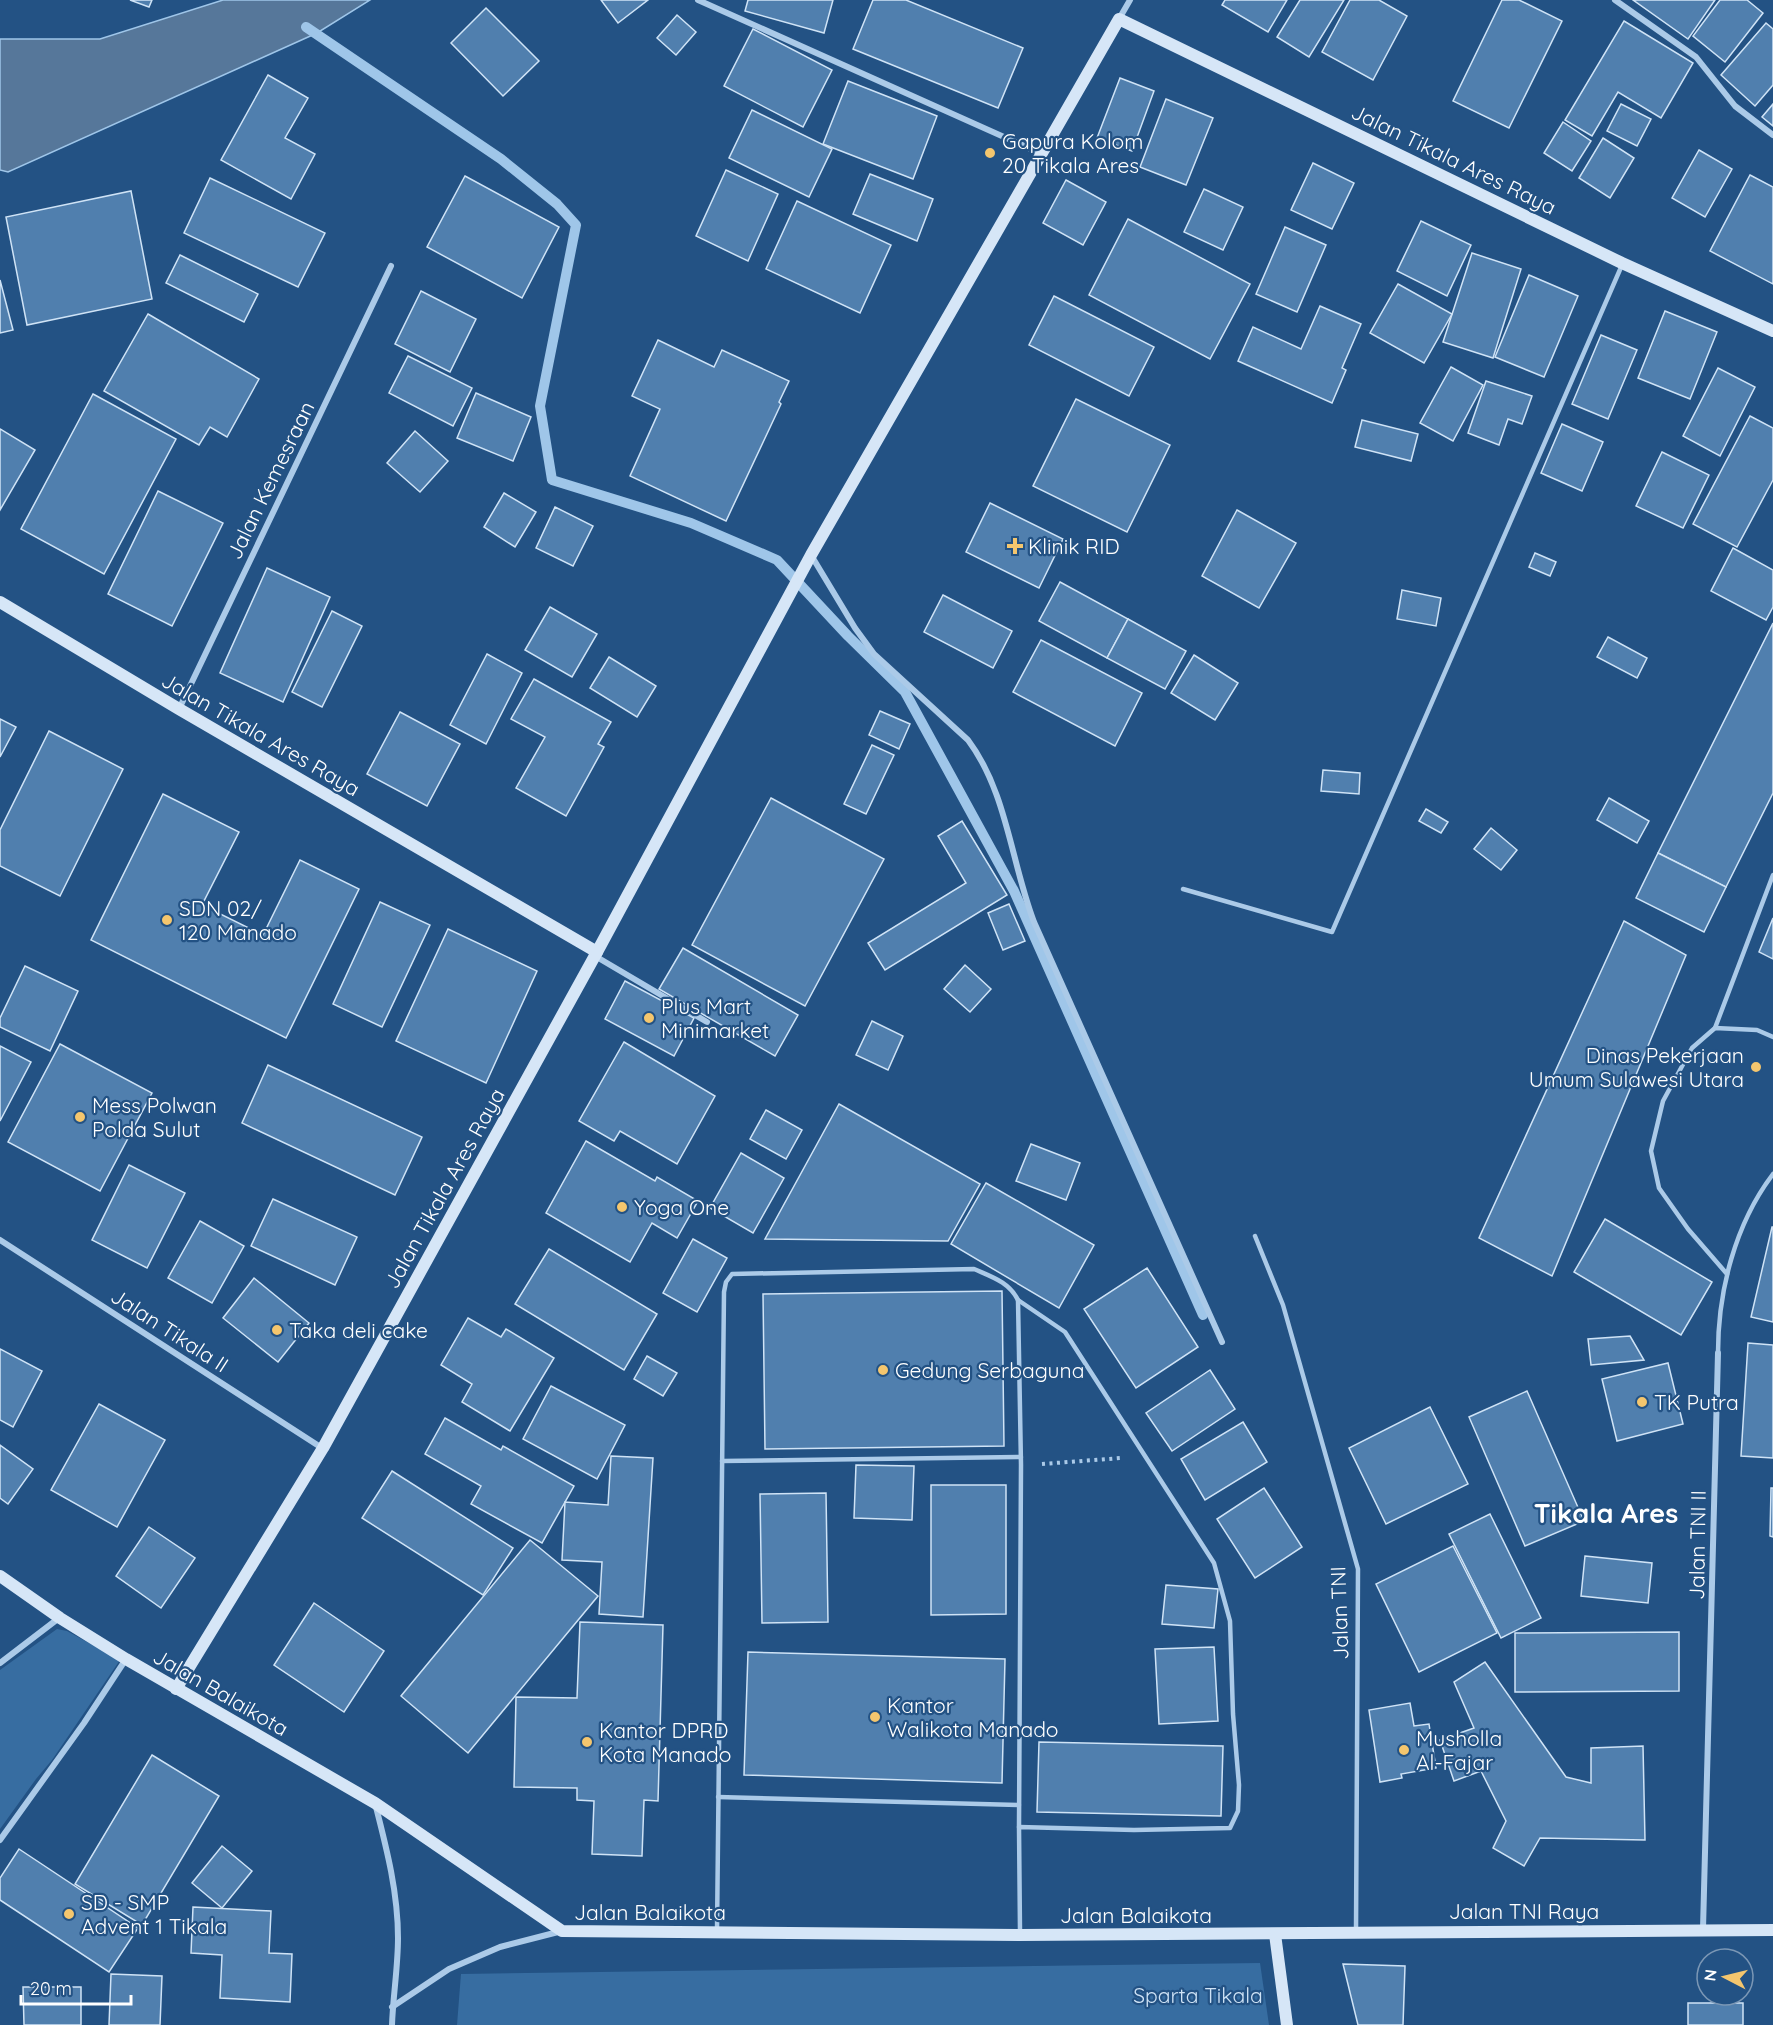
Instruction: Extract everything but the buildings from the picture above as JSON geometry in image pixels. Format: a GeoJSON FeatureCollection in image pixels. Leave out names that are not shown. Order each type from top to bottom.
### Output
{"type":"FeatureCollection","features":[{"type":"Feature","properties":{"kind":"main road","name":"Jalan Tikala Ares Raya"},"geometry":{"type":"LineString","coordinates":[[176,1689],[323,1448],[596,954],[782,609],[1119,19],[1622,263],[1773,331]]}},
{"type":"Feature","properties":{"kind":"main road","name":"Jalan Tikala Ares Raya"},"geometry":{"type":"LineString","coordinates":[[0,602],[596,954]]}},
{"type":"Feature","properties":{"kind":"main road","name":"Jalan Balaikota"},"geometry":{"type":"LineString","coordinates":[[0,1576],[60,1618],[126,1659],[375,1803],[562,1931],[1020,1935],[1275,1934]]}},
{"type":"Feature","properties":{"kind":"main road","name":"Jalan TNI Raya"},"geometry":{"type":"LineString","coordinates":[[1275,1934],[1356,1931],[1773,1930]]}},
{"type":"Feature","properties":{"kind":"main road"},"geometry":{"type":"LineString","coordinates":[[1275,1934],[1287,2025]]}},
{"type":"Feature","properties":{"kind":"street"},"geometry":{"type":"LineString","coordinates":[[698,0],[1042,154]]}},
{"type":"Feature","properties":{"kind":"street"},"geometry":{"type":"LineString","coordinates":[[1119,19],[1130,0]]}},
{"type":"Feature","properties":{"kind":"street"},"geometry":{"type":"LineString","coordinates":[[1615,0],[1696,57],[1735,106],[1773,135]]}},
{"type":"Feature","properties":{"kind":"street","name":"Jalan Kemesraan"},"geometry":{"type":"LineString","coordinates":[[178,709],[391,266]]}},
{"type":"Feature","properties":{"kind":"street"},"geometry":{"type":"LineString","coordinates":[[810,559],[874,654],[968,740],[979,755],[991,779],[1034,922],[1222,1342]]}},
{"type":"Feature","properties":{"kind":"street"},"geometry":{"type":"LineString","coordinates":[[596,954],[707,1022]]}},
{"type":"Feature","properties":{"kind":"street","name":"Jalan Tikala II"},"geometry":{"type":"LineString","coordinates":[[0,1240],[323,1448]]}},
{"type":"Feature","properties":{"kind":"street","name":"Jalan TNI II"},"geometry":{"type":"LineString","coordinates":[[1703,1929],[1718,1353]]}},
{"type":"Feature","properties":{"kind":"street"},"geometry":{"type":"LineString","coordinates":[[0,1663],[60,1618]]}},
{"type":"Feature","properties":{"kind":"street"},"geometry":{"type":"LineString","coordinates":[[0,1840],[84,1723],[126,1659]]}},
{"type":"Feature","properties":{"kind":"street"},"geometry":{"type":"LineString","coordinates":[[375,1803],[389,1858],[396,1902],[398,1939],[392,2025]]}},
{"type":"Feature","properties":{"kind":"street"},"geometry":{"type":"LineString","coordinates":[[392,2007],[448,1969],[500,1947],[562,1931]]}},
{"type":"Feature","properties":{"kind":"lane"},"geometry":{"type":"LineString","coordinates":[[1183,889],[1332,932],[1622,263]]}},
{"type":"Feature","properties":{"kind":"lane"},"geometry":{"type":"LineString","coordinates":[[1727,1274],[1688,1229],[1659,1188],[1651,1151],[1663,1101],[1692,1048],[1714,1028],[1773,875]]}},
{"type":"Feature","properties":{"kind":"lane"},"geometry":{"type":"LineString","coordinates":[[1714,1028],[1756,1030],[1773,1037]]}},
{"type":"Feature","properties":{"kind":"lane","name":"Jalan TNI II"},"geometry":{"type":"LineString","coordinates":[[1718,1353],[1718,1327],[1727,1274],[1743,1226],[1759,1193],[1773,1174]]}},
{"type":"Feature","properties":{"kind":"lane","name":"Jalan TNI"},"geometry":{"type":"LineString","coordinates":[[1255,1236],[1283,1305],[1358,1569],[1356,1931]]}},
{"type":"Feature","properties":{"kind":"lane"},"geometry":{"type":"LineString","coordinates":[[717,1931],[724,1292],[726,1282],[732,1274],[974,1269],[1003,1282],[1012,1289],[1018,1300],[1065,1332],[1214,1563],[1230,1621],[1233,1714],[1239,1785],[1238,1811],[1230,1828],[1134,1830],[1019,1827]]}},
{"type":"Feature","properties":{"kind":"lane"},"geometry":{"type":"LineString","coordinates":[[1018,1300],[1021,1457],[1020,1935]]}},
{"type":"Feature","properties":{"kind":"lane"},"geometry":{"type":"LineString","coordinates":[[722,1461],[1021,1457]]}},
{"type":"Feature","properties":{"kind":"lane"},"geometry":{"type":"LineString","coordinates":[[718,1797],[1019,1804]]}},
{"type":"Feature","properties":{"kind":"path"},"geometry":{"type":"LineString","coordinates":[[1021,1465],[1146,1456]]}},
{"type":"Feature","properties":{"kind":"green space"},"geometry":{"type":"Polygon","coordinates":[[[57,1629],[67,1631],[120,1660],[52,1760],[0,1829],[0,1670],[57,1629]]]}},
{"type":"Feature","properties":{"kind":"green space","name":"Sparta Tikala"},"geometry":{"type":"Polygon","coordinates":[[[1260,1963],[1269,2025],[457,2025],[461,1974],[1260,1963]]]}},
{"type":"Feature","properties":{"kind":"shaded area"},"geometry":{"type":"Polygon","coordinates":[[[223,0],[370,0],[317,33],[8,172],[0,170],[0,39],[100,39],[223,0]]]}},
{"type":"Feature","properties":{"kind":"waterway"},"geometry":{"type":"LineString","coordinates":[[306,27],[501,159],[557,204],[576,225],[540,406],[552,480],[691,523],[777,560],[848,636],[905,692],[1014,891],[1203,1315]]}},
{"type":"Feature","properties":{"kind":"place","name":"Gapura Kolom 20 Tikala Ares"},"geometry":{"type":"Point","coordinates":[990,153]}},
{"type":"Feature","properties":{"kind":"place","name":"Klinik RID"},"geometry":{"type":"Point","coordinates":[1015,546]}},
{"type":"Feature","properties":{"kind":"place","name":"SDN 02/ 120 Manado"},"geometry":{"type":"Point","coordinates":[167,920]}},
{"type":"Feature","properties":{"kind":"place","name":"Plus Mart Minimarket"},"geometry":{"type":"Point","coordinates":[649,1018]}},
{"type":"Feature","properties":{"kind":"place","name":"Dinas Pekerjaan Umum Sulawesi Utara"},"geometry":{"type":"Point","coordinates":[1756,1067]}},
{"type":"Feature","properties":{"kind":"place","name":"Mess Polwan Polda Sulut"},"geometry":{"type":"Point","coordinates":[80,1117]}},
{"type":"Feature","properties":{"kind":"place","name":"Yoga One"},"geometry":{"type":"Point","coordinates":[622,1207]}},
{"type":"Feature","properties":{"kind":"place","name":"Taka deli cake"},"geometry":{"type":"Point","coordinates":[277,1330]}},
{"type":"Feature","properties":{"kind":"place","name":"Gedung Serbaguna"},"geometry":{"type":"Point","coordinates":[883,1370]}},
{"type":"Feature","properties":{"kind":"place","name":"TK Putra"},"geometry":{"type":"Point","coordinates":[1642,1402]}},
{"type":"Feature","properties":{"kind":"place","name":"Kantor Walikota Manado"},"geometry":{"type":"Point","coordinates":[875,1717]}},
{"type":"Feature","properties":{"kind":"place","name":"Kantor DPRD Kota Manado"},"geometry":{"type":"Point","coordinates":[587,1742]}},
{"type":"Feature","properties":{"kind":"place","name":"Musholla Al-Fajar"},"geometry":{"type":"Point","coordinates":[1404,1750]}},
{"type":"Feature","properties":{"kind":"place","name":"SD - SMP Advent 1 Tikala"},"geometry":{"type":"Point","coordinates":[69,1914]}},
{"type":"Feature","properties":{"kind":"district","name":"Tikala Ares"},"geometry":{"type":"Point","coordinates":[1606,1513]}}]}
